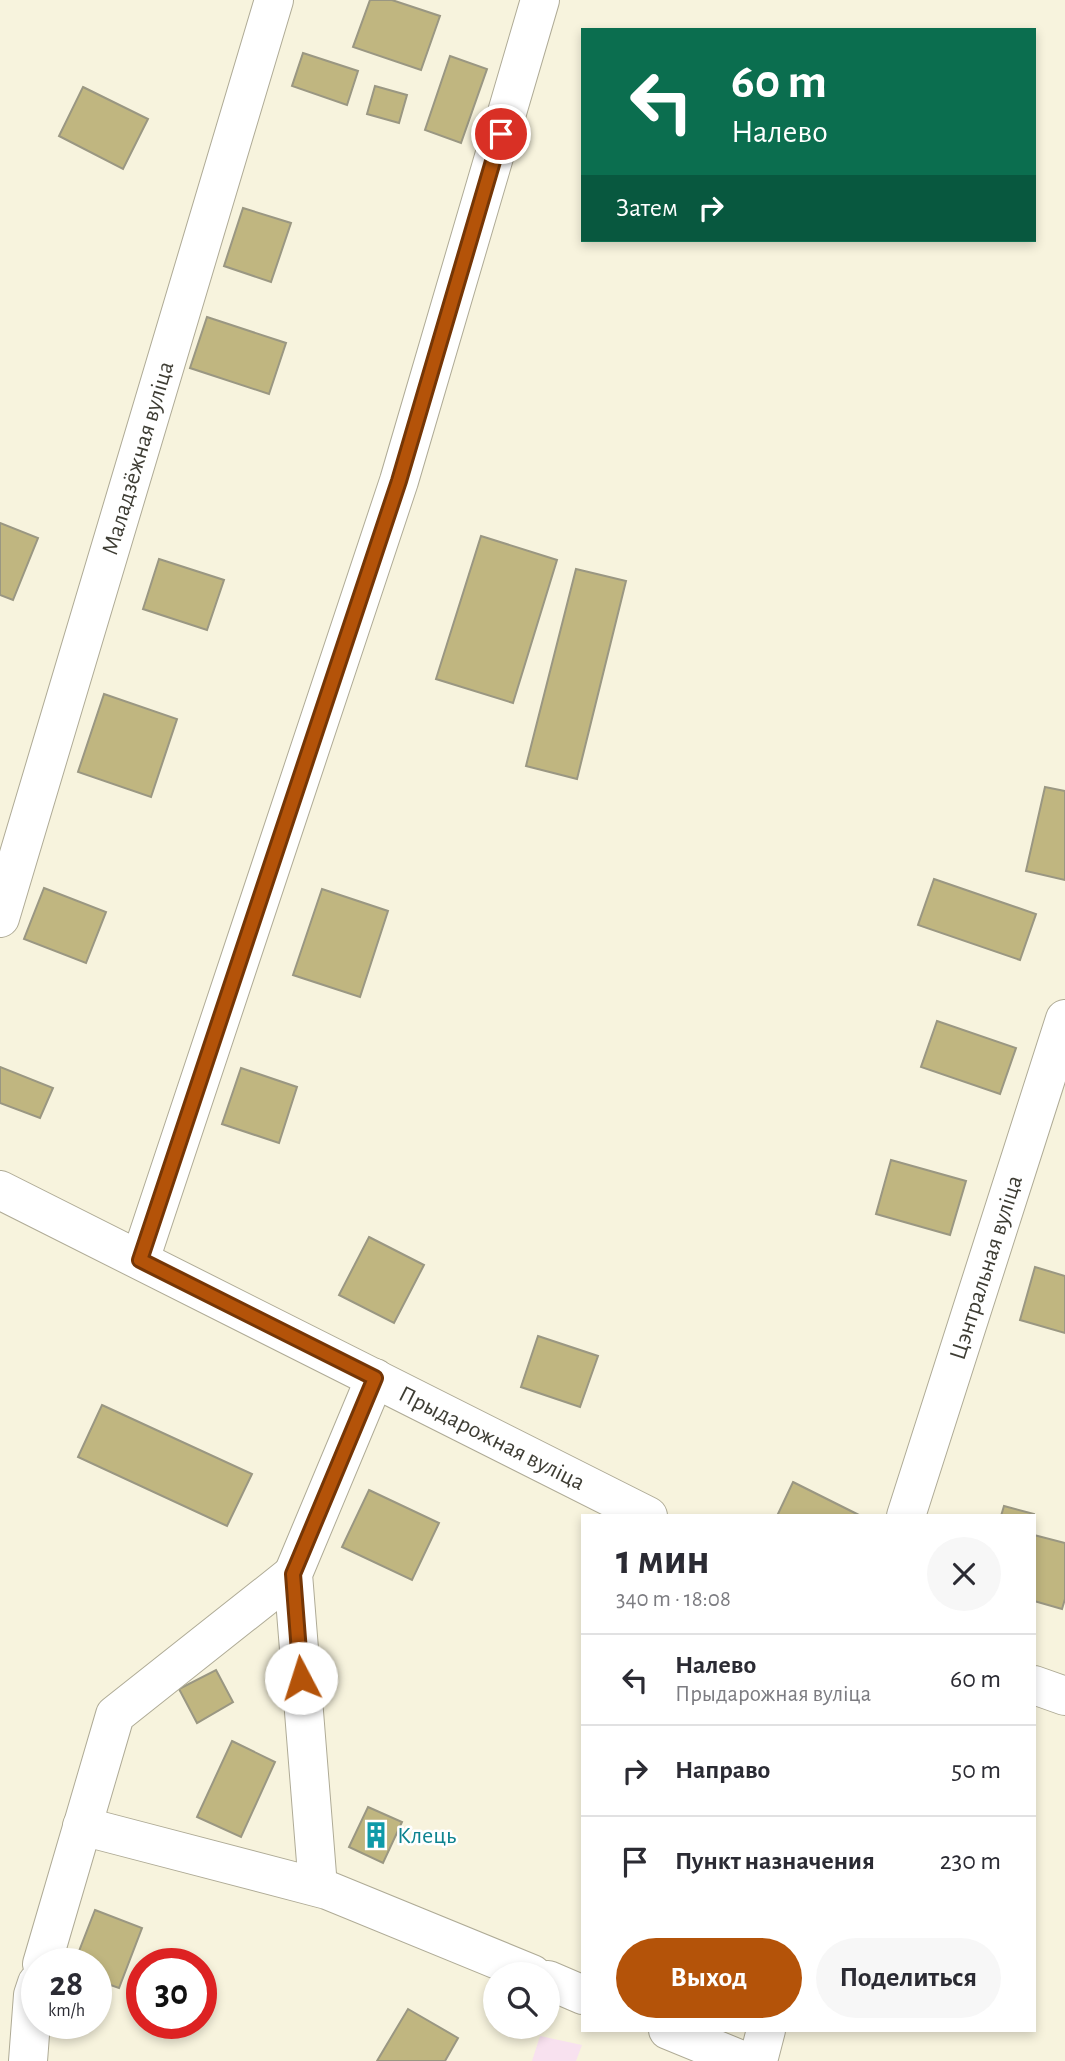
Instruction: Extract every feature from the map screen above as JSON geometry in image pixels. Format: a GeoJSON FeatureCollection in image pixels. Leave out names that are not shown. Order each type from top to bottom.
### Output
{"type":"FeatureCollection","features":[{"type":"Feature","properties":{"kind":"street","name":"Маладзёжная вуліца"},"geometry":{"type":"LineString","coordinates":[[0,918],[274,0]]}},
{"type":"Feature","properties":{"kind":"street"},"geometry":{"type":"LineString","coordinates":[[140,1260],[399,481],[540,0]]}},
{"type":"Feature","properties":{"kind":"street","name":"Цэнтральная вуліца"},"geometry":{"type":"LineString","coordinates":[[907,1514],[1065,1019]]}},
{"type":"Feature","properties":{"kind":"street","name":"Прыдарожная вуліца"},"geometry":{"type":"LineString","coordinates":[[0,1189],[644,1514]]}},
{"type":"Feature","properties":{"kind":"street"},"geometry":{"type":"LineString","coordinates":[[318,1887],[293,1574],[375,1378]]}},
{"type":"Feature","properties":{"kind":"street"},"geometry":{"type":"LineString","coordinates":[[48,1948],[115,1715],[293,1574]]}},
{"type":"Feature","properties":{"kind":"street"},"geometry":{"type":"LineString","coordinates":[[1036,1686],[1065,1696]]}},
{"type":"Feature","properties":{"kind":"street"},"geometry":{"type":"LineString","coordinates":[[82,1826],[318,1887],[502,1962]]}},
{"type":"Feature","properties":{"kind":"street"},"geometry":{"type":"LineString","coordinates":[[560,1985],[581,1994]]}},
{"type":"Feature","properties":{"kind":"street"},"geometry":{"type":"LineString","coordinates":[[673,2032],[744,2061]]}},
{"type":"Feature","properties":{"kind":"street"},"geometry":{"type":"LineString","coordinates":[[758,2061],[765,2032]]}},
{"type":"Feature","properties":{"kind":"street"},"geometry":{"type":"LineString","coordinates":[[28,2061],[30,2039]]}},
{"type":"Feature","properties":{"kind":"shaded area"},"geometry":{"type":"Polygon","coordinates":[[[539,2039],[582,2045],[576,2061],[532,2061],[539,2039]]]}},
{"type":"Feature","properties":{"kind":"building"},"geometry":{"type":"Polygon","coordinates":[[[370,0],[392,0],[440,16],[421,70],[353,47],[370,0]]]}},
{"type":"Feature","properties":{"kind":"building"},"geometry":{"type":"Polygon","coordinates":[[[303,53],[358,71],[347,105],[292,86],[303,53]]]}},
{"type":"Feature","properties":{"kind":"building"},"geometry":{"type":"Polygon","coordinates":[[[450,56],[487,69],[461,143],[425,130],[450,56]]]}},
{"type":"Feature","properties":{"kind":"building"},"geometry":{"type":"Polygon","coordinates":[[[375,86],[407,95],[399,123],[367,114],[375,86]]]}},
{"type":"Feature","properties":{"kind":"building"},"geometry":{"type":"Polygon","coordinates":[[[83,87],[148,119],[123,169],[59,136],[83,87]]]}},
{"type":"Feature","properties":{"kind":"building"},"geometry":{"type":"Polygon","coordinates":[[[243,208],[291,223],[271,282],[224,266],[243,208]]]}},
{"type":"Feature","properties":{"kind":"building"},"geometry":{"type":"Polygon","coordinates":[[[207,317],[286,343],[269,394],[190,368],[207,317]]]}},
{"type":"Feature","properties":{"kind":"building"},"geometry":{"type":"Polygon","coordinates":[[[0,523],[38,538],[13,600],[0,595],[0,523]]]}},
{"type":"Feature","properties":{"kind":"building"},"geometry":{"type":"Polygon","coordinates":[[[481,536],[557,560],[513,703],[436,679],[481,536]]]}},
{"type":"Feature","properties":{"kind":"building"},"geometry":{"type":"Polygon","coordinates":[[[159,559],[224,580],[207,630],[143,609],[159,559]]]}},
{"type":"Feature","properties":{"kind":"building"},"geometry":{"type":"Polygon","coordinates":[[[576,569],[626,581],[577,779],[526,766],[576,569]]]}},
{"type":"Feature","properties":{"kind":"building"},"geometry":{"type":"Polygon","coordinates":[[[104,694],[177,719],[151,797],[78,772],[104,694]]]}},
{"type":"Feature","properties":{"kind":"building"},"geometry":{"type":"Polygon","coordinates":[[[1045,787],[1065,791],[1065,880],[1026,871],[1045,787]]]}},
{"type":"Feature","properties":{"kind":"building"},"geometry":{"type":"Polygon","coordinates":[[[934,879],[1036,914],[1020,960],[918,925],[934,879]]]}},
{"type":"Feature","properties":{"kind":"building"},"geometry":{"type":"Polygon","coordinates":[[[44,888],[106,912],[86,963],[24,939],[44,888]]]}},
{"type":"Feature","properties":{"kind":"building"},"geometry":{"type":"Polygon","coordinates":[[[322,889],[388,911],[360,997],[293,975],[322,889]]]}},
{"type":"Feature","properties":{"kind":"building"},"geometry":{"type":"Polygon","coordinates":[[[937,1021],[1016,1048],[1000,1094],[921,1067],[937,1021]]]}},
{"type":"Feature","properties":{"kind":"building"},"geometry":{"type":"Polygon","coordinates":[[[0,1067],[53,1088],[40,1118],[0,1103],[0,1067]]]}},
{"type":"Feature","properties":{"kind":"building"},"geometry":{"type":"Polygon","coordinates":[[[241,1068],[297,1087],[279,1143],[222,1124],[241,1068]]]}},
{"type":"Feature","properties":{"kind":"building"},"geometry":{"type":"Polygon","coordinates":[[[891,1160],[966,1181],[950,1235],[876,1214],[891,1160]]]}},
{"type":"Feature","properties":{"kind":"building"},"geometry":{"type":"Polygon","coordinates":[[[369,1237],[424,1265],[394,1323],[339,1295],[369,1237]]]}},
{"type":"Feature","properties":{"kind":"building"},"geometry":{"type":"Polygon","coordinates":[[[1035,1267],[1065,1276],[1065,1333],[1020,1320],[1035,1267]]]}},
{"type":"Feature","properties":{"kind":"building"},"geometry":{"type":"Polygon","coordinates":[[[538,1336],[598,1356],[580,1407],[521,1387],[538,1336]]]}},
{"type":"Feature","properties":{"kind":"building"},"geometry":{"type":"Polygon","coordinates":[[[102,1405],[252,1474],[227,1526],[78,1457],[102,1405]]]}},
{"type":"Feature","properties":{"kind":"building"},"geometry":{"type":"Polygon","coordinates":[[[793,1482],[857,1514],[778,1514],[793,1482]]]}},
{"type":"Feature","properties":{"kind":"building"},"geometry":{"type":"Polygon","coordinates":[[[369,1490],[439,1523],[412,1580],[342,1547],[369,1490]]]}},
{"type":"Feature","properties":{"kind":"building"},"geometry":{"type":"Polygon","coordinates":[[[1004,1506],[1034,1514],[1002,1514],[1004,1506]]]}},
{"type":"Feature","properties":{"kind":"building"},"geometry":{"type":"Polygon","coordinates":[[[1036,1536],[1065,1543],[1065,1599],[1062,1609],[1036,1602],[1036,1536]]]}},
{"type":"Feature","properties":{"kind":"building"},"geometry":{"type":"Polygon","coordinates":[[[216,1670],[233,1702],[197,1723],[179,1689],[216,1670]]]}},
{"type":"Feature","properties":{"kind":"building"},"geometry":{"type":"Polygon","coordinates":[[[232,1741],[275,1762],[241,1837],[197,1817],[232,1741]]]}},
{"type":"Feature","properties":{"kind":"building","name":"Клець"},"geometry":{"type":"Polygon","coordinates":[[[368,1807],[402,1822],[383,1863],[349,1847],[368,1807]]]}},
{"type":"Feature","properties":{"kind":"building"},"geometry":{"type":"Polygon","coordinates":[[[95,1910],[142,1928],[134,1948],[126,1948],[126,1970],[119,1988],[112,1986],[112,1948],[80,1948],[95,1910]]]}},
{"type":"Feature","properties":{"kind":"building"},"geometry":{"type":"Polygon","coordinates":[[[408,2009],[458,2038],[445,2061],[377,2061],[408,2009]]]}},
{"type":"Feature","properties":{"kind":"place","name":"Клець"},"geometry":{"type":"Point","coordinates":[376,1835]}},
{"type":"Feature","properties":{"kind":"route"},"geometry":{"type":"LineString","coordinates":[[301,1678],[293,1574],[375,1378],[140,1260],[399,481],[501,134]]}}]}
